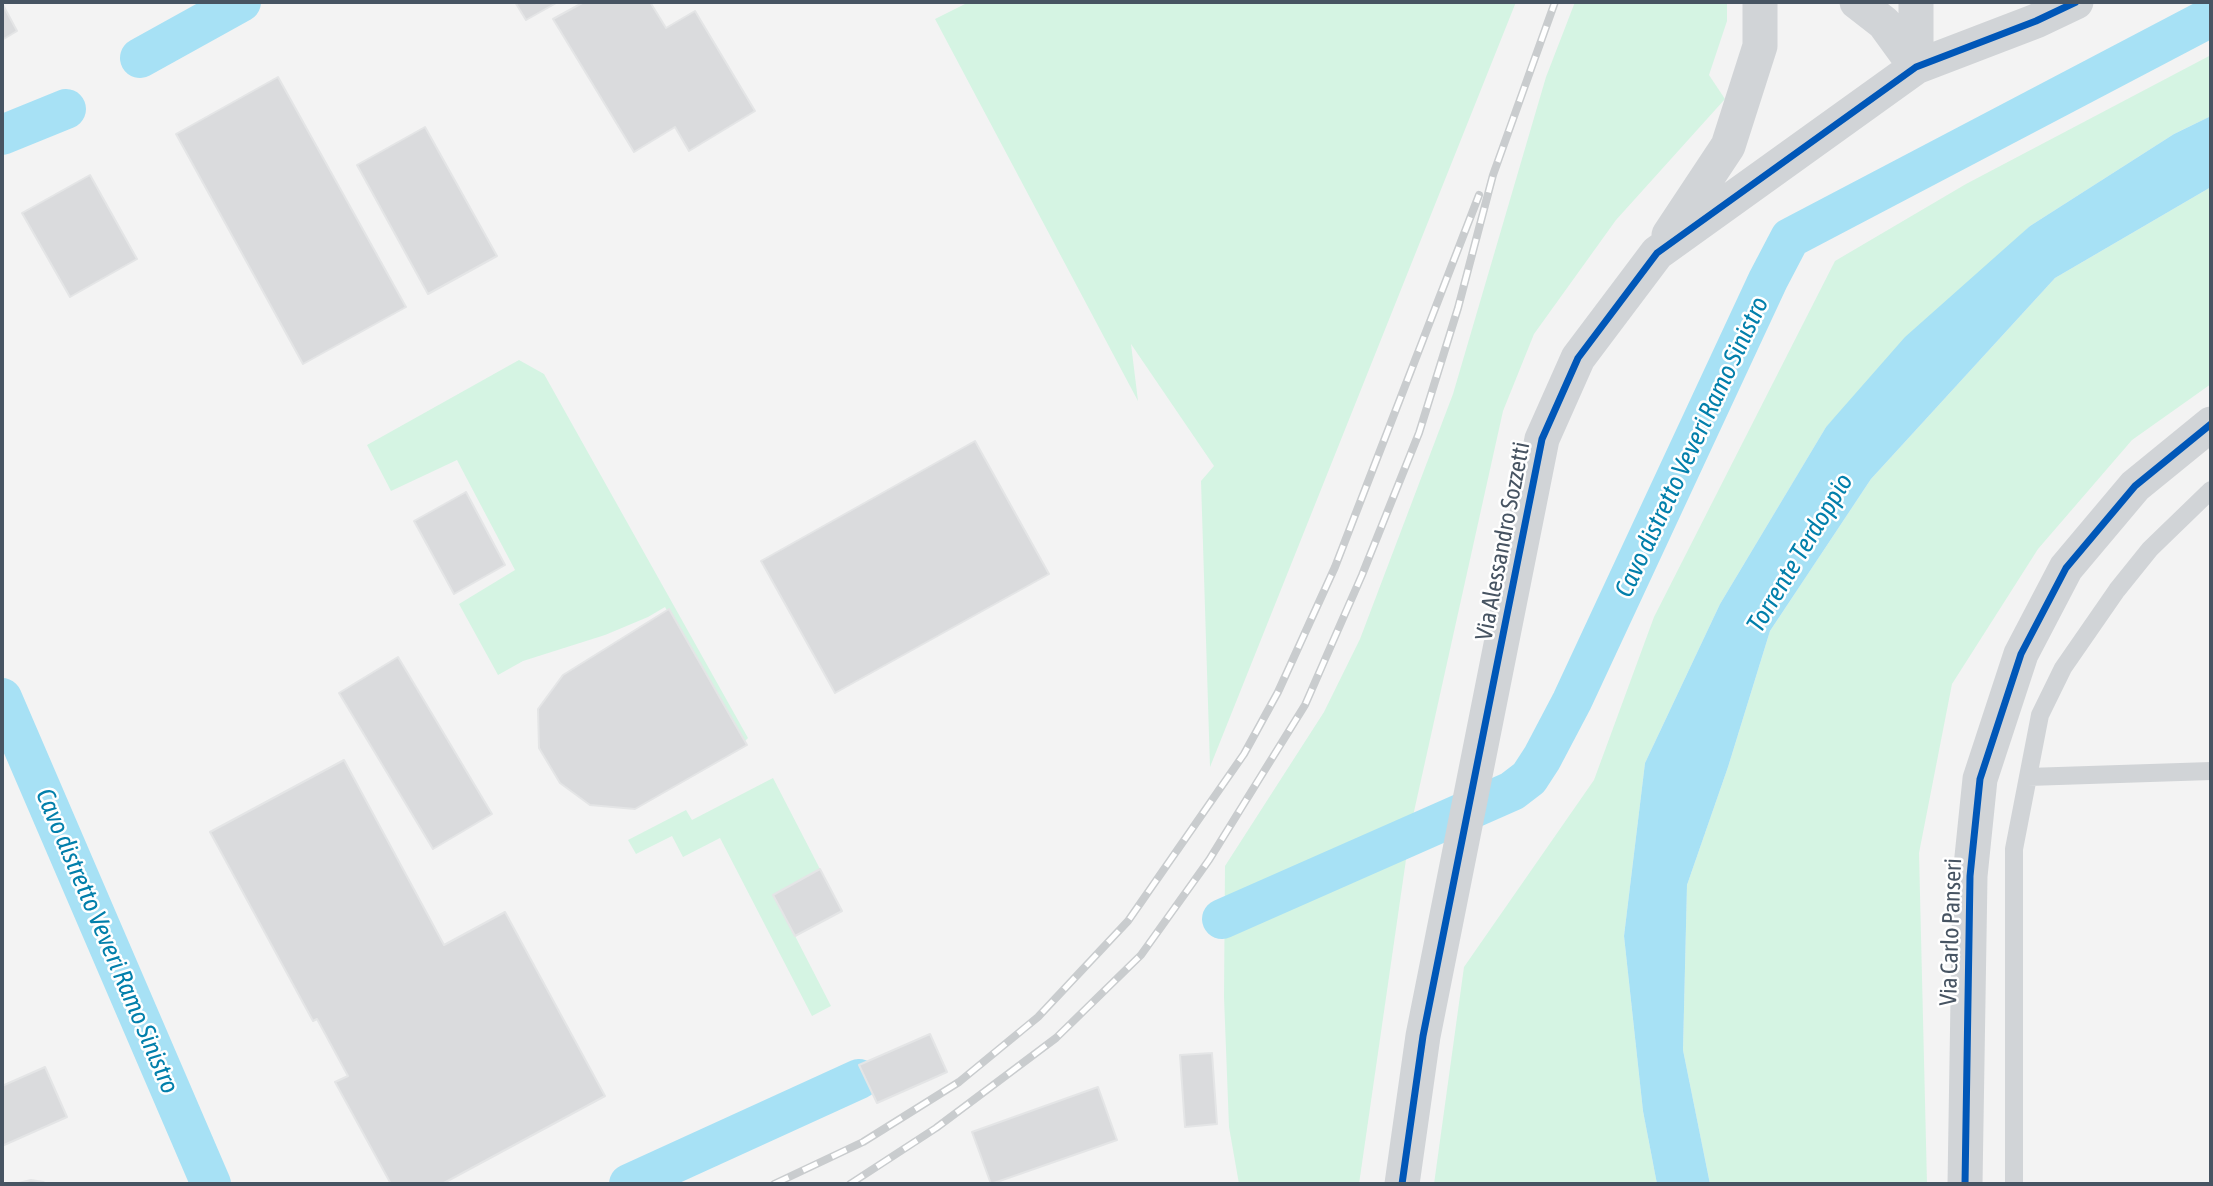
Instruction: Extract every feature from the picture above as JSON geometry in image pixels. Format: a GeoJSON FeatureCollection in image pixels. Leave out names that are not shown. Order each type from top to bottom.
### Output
{"type":"FeatureCollection","features":[{"type":"Feature","properties":{"kind":"street"},"geometry":{"type":"LineString","coordinates":[[1657,253],[1728,146],[1760,46],[1760,2]]}},
{"type":"Feature","properties":{"kind":"street"},"geometry":{"type":"LineString","coordinates":[[1857,2],[1884,23],[1916,67]]}},
{"type":"Feature","properties":{"kind":"street"},"geometry":{"type":"LineString","coordinates":[[1916,2],[1916,67]]}},
{"type":"Feature","properties":{"kind":"street","name":"Via Alessandro Sozzetti"},"geometry":{"type":"LineString","coordinates":[[1402,1184],[1423,1037],[1542,439],[1578,358],[1657,253],[1916,67],[2036,21],[2076,2]]}},
{"type":"Feature","properties":{"kind":"street","name":"Via Carlo Panseri"},"geometry":{"type":"LineString","coordinates":[[1965,1184],[1970,876],[1980,779],[2021,654],[2066,568],[2135,486],[2211,424]]}},
{"type":"Feature","properties":{"kind":"lane"},"geometry":{"type":"LineString","coordinates":[[2014,1184],[2014,849],[2040,715],[2063,668],[2117,590],[2150,549],[2211,490]]}},
{"type":"Feature","properties":{"kind":"lane"},"geometry":{"type":"LineString","coordinates":[[2028,777],[2211,771]]}},
{"type":"Feature","properties":{"kind":"green space"},"geometry":{"type":"Polygon","coordinates":[[[969,2],[1516,2],[1210,767],[1201,481],[1214,466],[1131,344],[1138,401],[935,19],[969,2]]]}},
{"type":"Feature","properties":{"kind":"green space"},"geometry":{"type":"Polygon","coordinates":[[[1575,2],[1727,2],[1727,21],[1709,75],[1725,99],[1616,220],[1534,334],[1503,411],[1411,825],[1359,1184],[1239,1184],[1229,1127],[1224,997],[1225,866],[1324,712],[1360,639],[1453,394],[1546,77],[1575,2]]]}},
{"type":"Feature","properties":{"kind":"green space"},"geometry":{"type":"Polygon","coordinates":[[[2211,55],[2211,116],[2174,134],[2030,226],[1826,427],[1720,604],[1645,763],[1624,936],[1643,1111],[1657,1184],[1434,1184],[1464,967],[1594,780],[1654,617],[1835,261],[1966,184],[2211,55]]]}},
{"type":"Feature","properties":{"kind":"green space"},"geometry":{"type":"Polygon","coordinates":[[[2211,187],[2211,384],[2132,440],[2038,549],[1952,684],[1919,853],[1927,1184],[1710,1184],[1683,1050],[1687,885],[1728,767],[1770,631],[1871,479],[2055,278],[2211,187]]]}},
{"type":"Feature","properties":{"kind":"green space"},"geometry":{"type":"Polygon","coordinates":[[[519,360],[544,374],[748,738],[743,743],[665,607],[605,635],[523,661],[498,675],[459,604],[515,570],[457,460],[391,491],[367,445],[519,360]]]}},
{"type":"Feature","properties":{"kind":"green space"},"geometry":{"type":"Polygon","coordinates":[[[773,778],[820,869],[774,895],[831,1006],[812,1016],[720,838],[683,857],[672,836],[636,854],[628,840],[686,810],[692,820],[773,778]]]}},
{"type":"Feature","properties":{"kind":"water","name":"Torrente Terdoppio"},"geometry":{"type":"Polygon","coordinates":[[[2211,116],[2211,187],[2055,278],[1871,479],[1770,631],[1728,767],[1687,885],[1683,1050],[1710,1184],[1657,1184],[1643,1111],[1624,936],[1645,763],[1720,604],[1826,427],[1905,337],[2030,226],[2174,134],[2211,116]]]}},
{"type":"Feature","properties":{"kind":"building"},"geometry":{"type":"Polygon","coordinates":[[[515,2],[558,2],[526,20],[515,2]]]}},
{"type":"Feature","properties":{"kind":"building"},"geometry":{"type":"Polygon","coordinates":[[[584,2],[650,2],[666,28],[695,11],[755,111],[689,151],[675,127],[634,152],[553,19],[584,2]]]}},
{"type":"Feature","properties":{"kind":"building"},"geometry":{"type":"Polygon","coordinates":[[[2,3],[17,31],[2,40],[2,3]]]}},
{"type":"Feature","properties":{"kind":"building"},"geometry":{"type":"Polygon","coordinates":[[[278,77],[406,307],[303,364],[176,134],[278,77]]]}},
{"type":"Feature","properties":{"kind":"building"},"geometry":{"type":"Polygon","coordinates":[[[425,127],[497,256],[428,294],[357,165],[425,127]]]}},
{"type":"Feature","properties":{"kind":"building"},"geometry":{"type":"Polygon","coordinates":[[[90,175],[137,259],[70,297],[22,213],[90,175]]]}},
{"type":"Feature","properties":{"kind":"building"},"geometry":{"type":"Polygon","coordinates":[[[975,441],[1049,574],[835,693],[761,561],[975,441]]]}},
{"type":"Feature","properties":{"kind":"building"},"geometry":{"type":"Polygon","coordinates":[[[466,492],[505,565],[454,594],[414,521],[466,492]]]}},
{"type":"Feature","properties":{"kind":"building"},"geometry":{"type":"Polygon","coordinates":[[[669,609],[747,745],[635,809],[590,805],[560,783],[539,748],[538,709],[563,675],[669,609]]]}},
{"type":"Feature","properties":{"kind":"building"},"geometry":{"type":"Polygon","coordinates":[[[398,657],[492,814],[433,849],[339,693],[398,657]]]}},
{"type":"Feature","properties":{"kind":"building"},"geometry":{"type":"Polygon","coordinates":[[[344,760],[444,945],[505,912],[605,1096],[442,1184],[391,1184],[335,1082],[348,1076],[317,1019],[313,1021],[210,832],[344,760]]]}},
{"type":"Feature","properties":{"kind":"building"},"geometry":{"type":"Polygon","coordinates":[[[820,869],[842,911],[795,936],[773,895],[820,869]]]}},
{"type":"Feature","properties":{"kind":"building"},"geometry":{"type":"Polygon","coordinates":[[[930,1034],[947,1072],[877,1103],[859,1065],[930,1034]]]}},
{"type":"Feature","properties":{"kind":"building"},"geometry":{"type":"Polygon","coordinates":[[[1212,1053],[1217,1124],[1185,1127],[1180,1055],[1212,1053]]]}},
{"type":"Feature","properties":{"kind":"building"},"geometry":{"type":"Polygon","coordinates":[[[45,1067],[67,1117],[2,1146],[2,1086],[45,1067]]]}},
{"type":"Feature","properties":{"kind":"building"},"geometry":{"type":"Polygon","coordinates":[[[1098,1087],[1117,1140],[991,1184],[972,1132],[1098,1087]]]}},
{"type":"Feature","properties":{"kind":"building"},"geometry":{"type":"Polygon","coordinates":[[[31,1180],[47,1184],[15,1184],[31,1180]]]}},
{"type":"Feature","properties":{"kind":"waterway"},"geometry":{"type":"LineString","coordinates":[[140,58],[241,2]]}},
{"type":"Feature","properties":{"kind":"waterway","name":"Cavo distretto Veveri Ramo Sinistro"},"geometry":{"type":"LineString","coordinates":[[1222,919],[1512,791],[1529,778],[1572,701],[1790,238],[2211,17]]}},
{"type":"Feature","properties":{"kind":"waterway","name":"Cavo distretto Veveri Ramo Sinistro"},"geometry":{"type":"LineString","coordinates":[[2,135],[66,109]]}},
{"type":"Feature","properties":{"kind":"waterway","name":"Cavo distretto Veveri Ramo Sinistro"},"geometry":{"type":"LineString","coordinates":[[2,698],[211,1184]]}},
{"type":"Feature","properties":{"kind":"waterway","name":"Cavo distretto Veveri Ramo Sinistro"},"geometry":{"type":"LineString","coordinates":[[629,1184],[859,1079]]}},
{"type":"Feature","properties":{"kind":"railway"},"geometry":{"type":"LineString","coordinates":[[850,1184],[936,1128],[1056,1038],[1141,955],[1209,860],[1305,705],[1362,575],[1419,433],[1458,308],[1493,175],[1555,2]]}},
{"type":"Feature","properties":{"kind":"railway"},"geometry":{"type":"LineString","coordinates":[[774,1184],[863,1142],[959,1082],[1038,1017],[1128,921],[1244,754],[1278,692],[1335,567],[1479,195]]}},
{"type":"Feature","properties":{"kind":"cycle path"},"geometry":{"type":"LineString","coordinates":[[1402,1184],[1423,1036],[1542,439],[1578,358],[1657,253],[1916,67],[2036,21],[2076,2]]}},
{"type":"Feature","properties":{"kind":"cycle path"},"geometry":{"type":"LineString","coordinates":[[1965,1184],[1970,876],[1980,779],[2021,654],[2066,568],[2135,486],[2211,424]]}}]}
